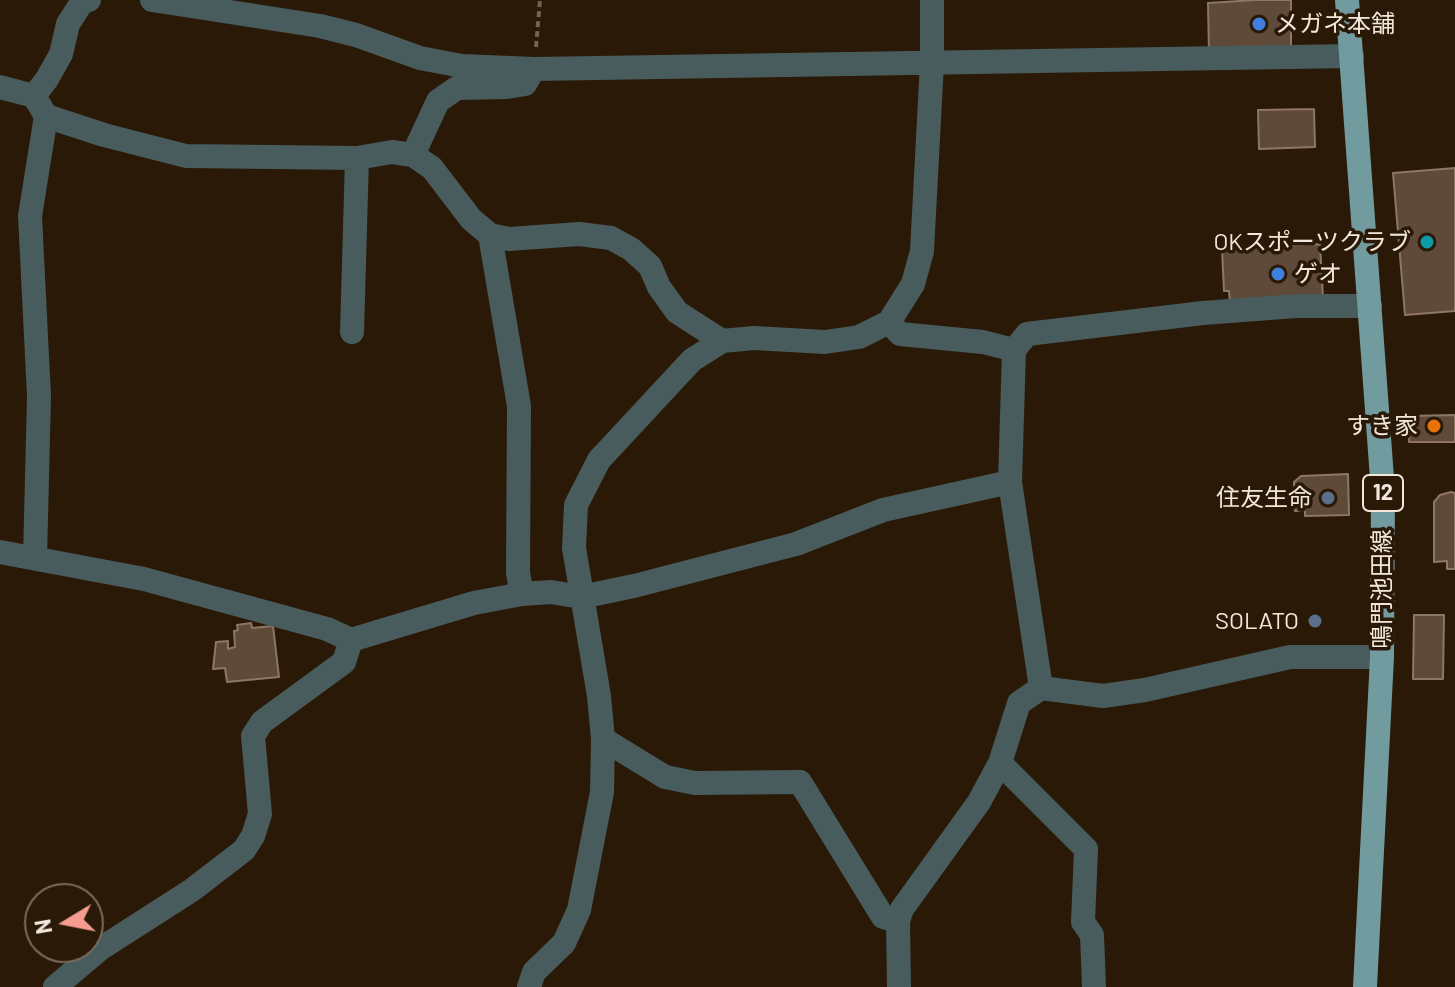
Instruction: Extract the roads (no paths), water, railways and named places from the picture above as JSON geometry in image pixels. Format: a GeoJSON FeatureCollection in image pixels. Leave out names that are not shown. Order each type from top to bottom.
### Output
{"type":"FeatureCollection","features":[{"type":"Feature","properties":{"kind":"main road","name":"鳴門池田線"},"geometry":{"type":"LineString","coordinates":[[1347,0],[1383,492],[1382,657],[1365,987]]}},
{"type":"Feature","properties":{"kind":"street"},"geometry":{"type":"LineString","coordinates":[[152,0],[320,26],[356,35],[420,58],[462,66],[534,69],[1352,56]]}},
{"type":"Feature","properties":{"kind":"street"},"geometry":{"type":"LineString","coordinates":[[529,987],[534,972],[564,943],[579,910],[602,792],[603,739],[599,696],[574,548],[576,505],[599,460],[692,360],[722,341],[754,338],[825,342],[859,337],[889,322],[913,284],[922,251],[932,63],[932,0]]}},
{"type":"Feature","properties":{"kind":"street"},"geometry":{"type":"LineString","coordinates":[[35,558],[39,396],[30,216],[40,106],[47,79],[61,54],[68,24],[84,1]]}},
{"type":"Feature","properties":{"kind":"street"},"geometry":{"type":"LineString","coordinates":[[413,155],[438,101],[457,88],[525,84],[534,69]]}},
{"type":"Feature","properties":{"kind":"street"},"geometry":{"type":"LineString","coordinates":[[0,87],[104,135],[186,156],[357,158],[392,152],[413,155],[432,168],[471,219],[490,235],[509,239],[579,234],[611,238],[631,249],[650,266],[659,287],[677,312],[722,341]]}},
{"type":"Feature","properties":{"kind":"street"},"geometry":{"type":"LineString","coordinates":[[352,332],[357,158]]}},
{"type":"Feature","properties":{"kind":"street"},"geometry":{"type":"LineString","coordinates":[[490,235],[519,406],[518,573],[522,594]]}},
{"type":"Feature","properties":{"kind":"street"},"geometry":{"type":"LineString","coordinates":[[1041,688],[1010,482],[1011,368],[1014,350],[1027,334],[1203,313],[1296,306],[1370,306]]}},
{"type":"Feature","properties":{"kind":"street"},"geometry":{"type":"LineString","coordinates":[[889,322],[900,334],[983,342],[1014,350]]}},
{"type":"Feature","properties":{"kind":"street"},"geometry":{"type":"LineString","coordinates":[[0,552],[144,579],[327,629],[351,640],[474,603],[551,592],[581,597],[634,586],[796,544],[883,510],[1010,482]]}},
{"type":"Feature","properties":{"kind":"street"},"geometry":{"type":"LineString","coordinates":[[55,987],[100,949],[192,890],[244,850],[253,836],[260,814],[253,736],[262,722],[344,662],[351,640]]}},
{"type":"Feature","properties":{"kind":"street"},"geometry":{"type":"LineString","coordinates":[[899,987],[898,921],[902,909],[979,802],[1000,763],[1019,703],[1041,688],[1103,696],[1145,690],[1290,657],[1382,657]]}},
{"type":"Feature","properties":{"kind":"street"},"geometry":{"type":"LineString","coordinates":[[603,739],[665,777],[695,783],[800,782],[883,917],[898,921]]}},
{"type":"Feature","properties":{"kind":"street"},"geometry":{"type":"LineString","coordinates":[[1000,763],[1086,849],[1083,922],[1092,935],[1094,987]]}},
{"type":"Feature","properties":{"kind":"place","name":"メガネ本舗"},"geometry":{"type":"Point","coordinates":[1259,24]}},
{"type":"Feature","properties":{"kind":"place","name":"OKスポーツクラブ"},"geometry":{"type":"Point","coordinates":[1427,242]}},
{"type":"Feature","properties":{"kind":"place","name":"ゲオ"},"geometry":{"type":"Point","coordinates":[1278,274]}},
{"type":"Feature","properties":{"kind":"place","name":"すき家"},"geometry":{"type":"Point","coordinates":[1434,426]}},
{"type":"Feature","properties":{"kind":"place","name":"住友生命"},"geometry":{"type":"Point","coordinates":[1328,498]}},
{"type":"Feature","properties":{"kind":"place","name":"SOLATO"},"geometry":{"type":"Point","coordinates":[1315,621]}}]}
